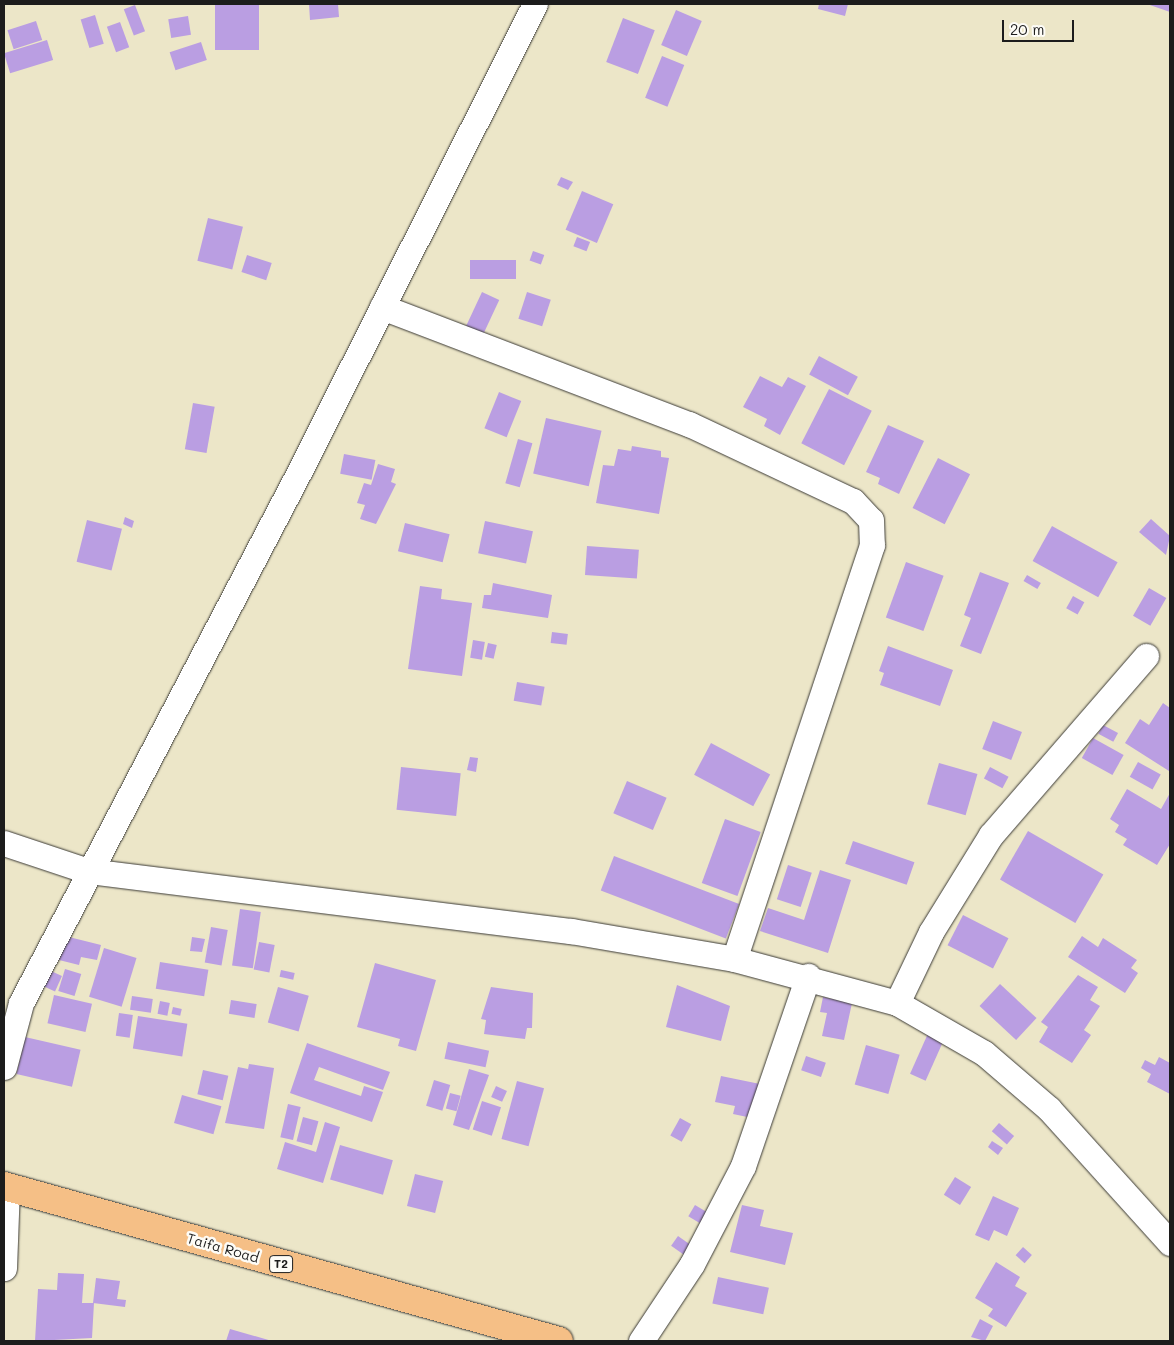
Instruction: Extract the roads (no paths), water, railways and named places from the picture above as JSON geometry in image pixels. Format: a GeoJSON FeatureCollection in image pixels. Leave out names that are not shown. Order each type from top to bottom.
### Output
{"type":"FeatureCollection","features":[{"type":"Feature","properties":{"kind":"highway","name":"Taifa Road"},"geometry":{"type":"LineString","coordinates":[[5,1187],[559,1341]]}},
{"type":"Feature","properties":{"kind":"street"},"geometry":{"type":"LineString","coordinates":[[4,1068],[21,1003],[382,307],[535,4]]}},
{"type":"Feature","properties":{"kind":"street"},"geometry":{"type":"LineString","coordinates":[[382,307],[689,424],[853,501],[871,520],[872,544],[734,959]]}},
{"type":"Feature","properties":{"kind":"street"},"geometry":{"type":"LineString","coordinates":[[897,1003],[931,932],[991,835],[1146,656]]}},
{"type":"Feature","properties":{"kind":"street"},"geometry":{"type":"LineString","coordinates":[[4,843],[88,871],[571,931],[734,959],[808,976],[897,1003],[984,1052],[1049,1109],[1170,1243]]}},
{"type":"Feature","properties":{"kind":"street"},"geometry":{"type":"LineString","coordinates":[[641,1341],[692,1264],[743,1166],[808,976]]}},
{"type":"Feature","properties":{"kind":"street"},"geometry":{"type":"LineString","coordinates":[[4,1268],[5,1187]]}}]}
